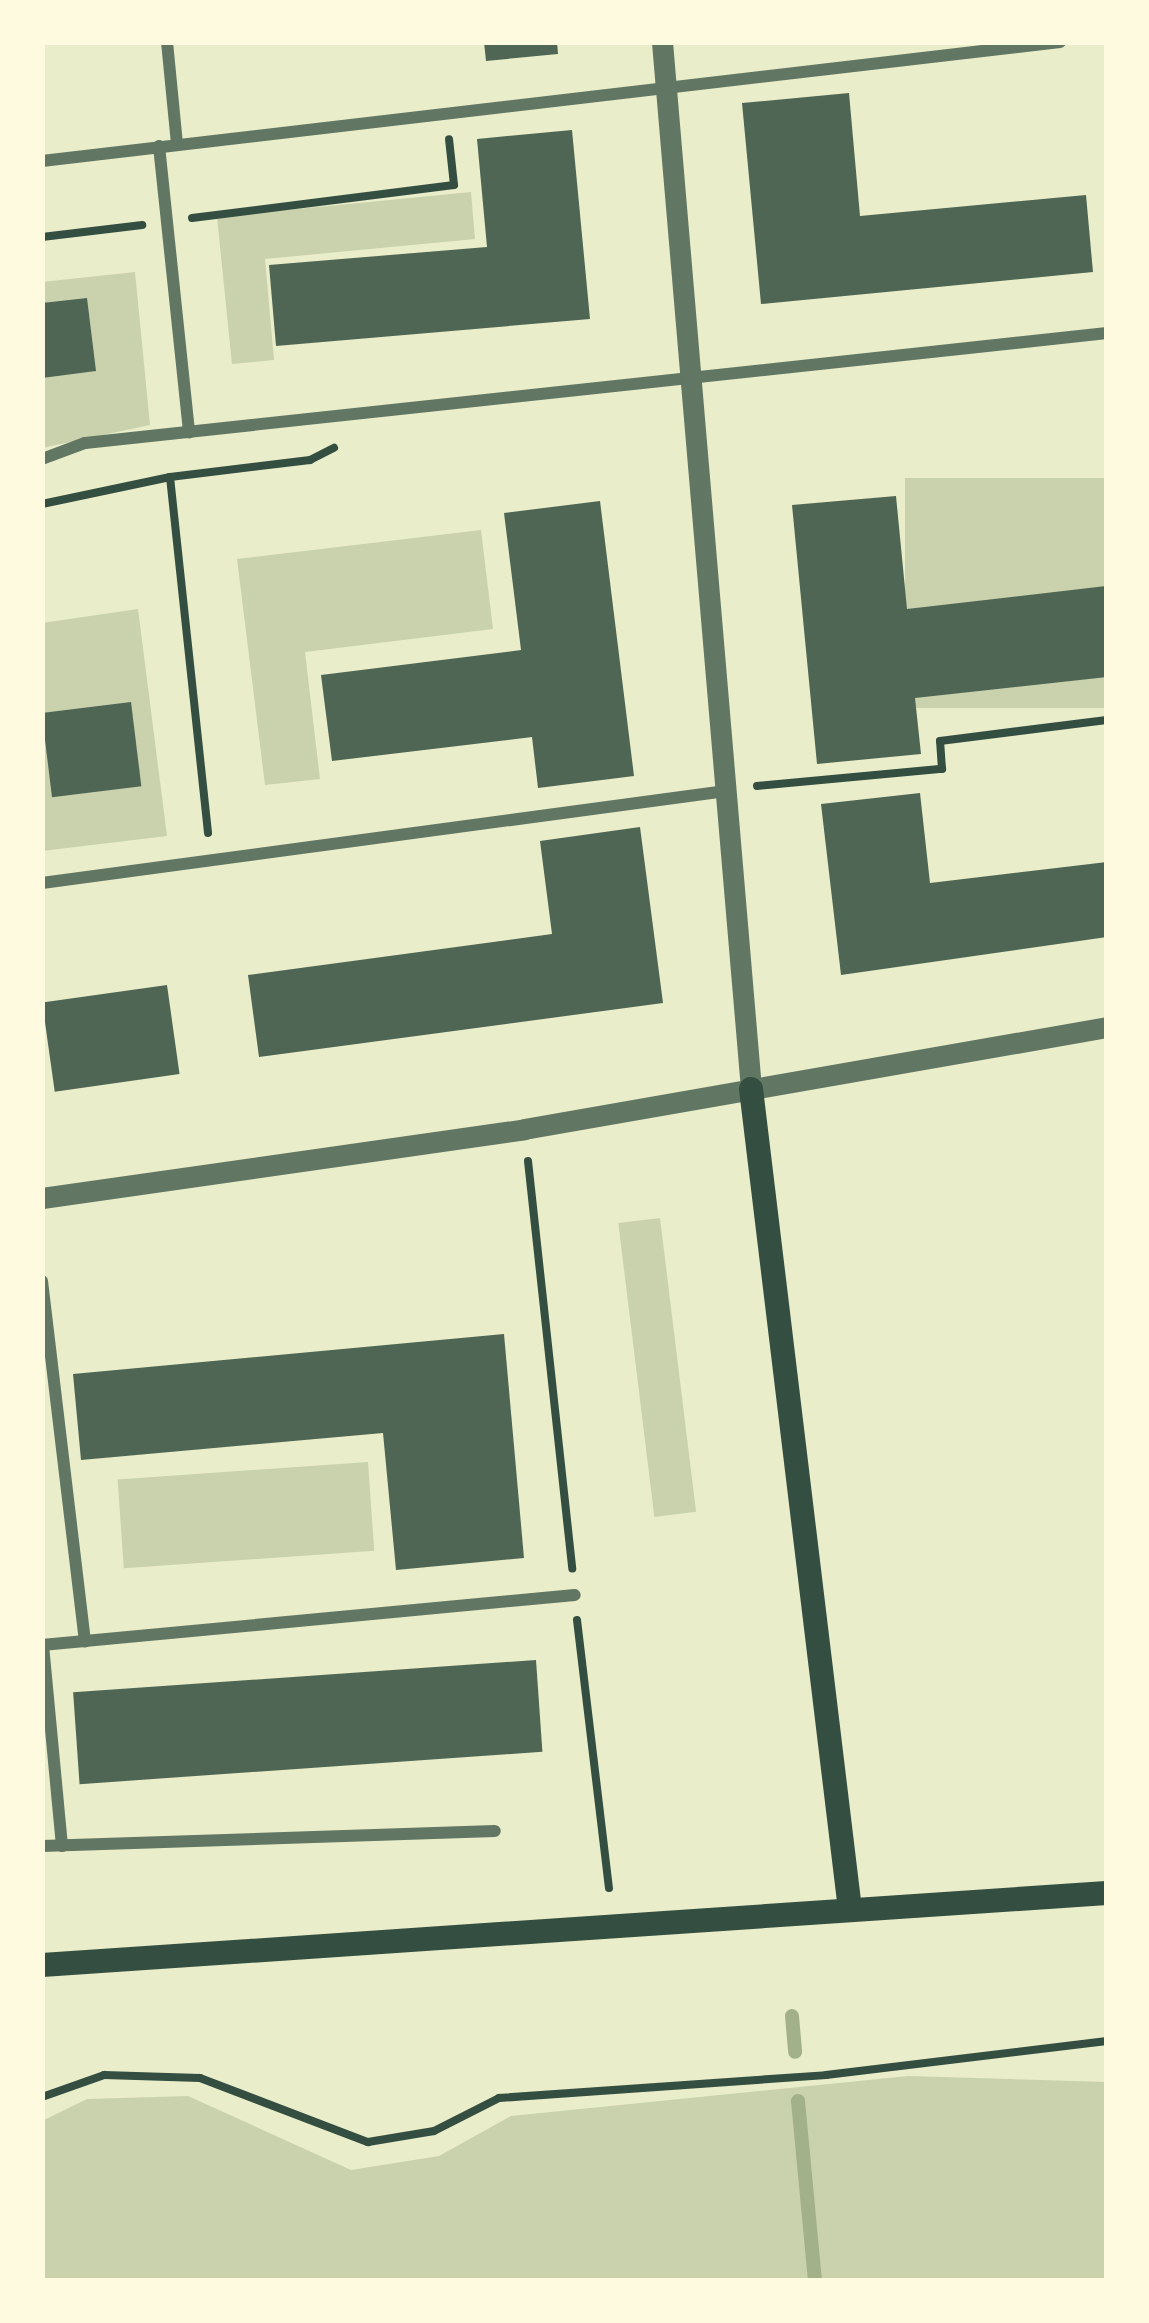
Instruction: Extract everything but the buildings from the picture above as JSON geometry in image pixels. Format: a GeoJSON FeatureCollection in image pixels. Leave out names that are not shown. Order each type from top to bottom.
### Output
{"type":"FeatureCollection","features":[{"type":"Feature","properties":{"kind":"main road"},"geometry":{"type":"LineString","coordinates":[[751,1089],[850,1910]]}},
{"type":"Feature","properties":{"kind":"main road"},"geometry":{"type":"LineString","coordinates":[[42,1965],[1107,1893]]}},
{"type":"Feature","properties":{"kind":"street"},"geometry":{"type":"LineString","coordinates":[[167,42],[177,144]]}},
{"type":"Feature","properties":{"kind":"street"},"geometry":{"type":"LineString","coordinates":[[662,42],[751,1089]]}},
{"type":"Feature","properties":{"kind":"street"},"geometry":{"type":"LineString","coordinates":[[42,161],[1060,42]]}},
{"type":"Feature","properties":{"kind":"street"},"geometry":{"type":"LineString","coordinates":[[159,146],[189,432]]}},
{"type":"Feature","properties":{"kind":"street"},"geometry":{"type":"LineString","coordinates":[[42,459],[85,443],[1107,333]]}},
{"type":"Feature","properties":{"kind":"street"},"geometry":{"type":"LineString","coordinates":[[42,883],[727,791]]}},
{"type":"Feature","properties":{"kind":"street"},"geometry":{"type":"LineString","coordinates":[[42,1198],[524,1129],[1107,1027]]}},
{"type":"Feature","properties":{"kind":"street"},"geometry":{"type":"LineString","coordinates":[[42,1282],[85,1641]]}},
{"type":"Feature","properties":{"kind":"street"},"geometry":{"type":"LineString","coordinates":[[62,1846],[42,1645],[575,1595]]}},
{"type":"Feature","properties":{"kind":"street"},"geometry":{"type":"LineString","coordinates":[[42,1846],[495,1831]]}},
{"type":"Feature","properties":{"kind":"path"},"geometry":{"type":"LineString","coordinates":[[42,237],[454,184],[446,112]]}},
{"type":"Feature","properties":{"kind":"path"},"geometry":{"type":"LineString","coordinates":[[42,504],[170,477],[310,460],[348,442]]}},
{"type":"Feature","properties":{"kind":"path"},"geometry":{"type":"LineString","coordinates":[[170,477],[211,860]]}},
{"type":"Feature","properties":{"kind":"path"},"geometry":{"type":"LineString","coordinates":[[727,791],[942,769],[940,741],[1107,720]]}},
{"type":"Feature","properties":{"kind":"path"},"geometry":{"type":"LineString","coordinates":[[524,1129],[609,1888]]}},
{"type":"Feature","properties":{"kind":"path"},"geometry":{"type":"LineString","coordinates":[[42,2097],[104,2075],[200,2078],[368,2142],[434,2131],[499,2098],[826,2074],[1107,2041]]}},
{"type":"Feature","properties":{"kind":"green space"},"geometry":{"type":"Polygon","coordinates":[[[471,192],[475,239],[265,259],[274,360],[232,364],[217,217],[471,192]]]}},
{"type":"Feature","properties":{"kind":"green space"},"geometry":{"type":"Polygon","coordinates":[[[135,272],[150,425],[42,448],[42,282],[135,272]]]}},
{"type":"Feature","properties":{"kind":"green space"},"geometry":{"type":"Polygon","coordinates":[[[905,478],[1105,478],[1105,708],[905,708],[905,478]]]}},
{"type":"Feature","properties":{"kind":"green space"},"geometry":{"type":"Polygon","coordinates":[[[481,530],[493,629],[305,652],[320,779],[265,785],[237,559],[481,530]]]}},
{"type":"Feature","properties":{"kind":"green space"},"geometry":{"type":"Polygon","coordinates":[[[138,609],[167,836],[42,851],[42,623],[138,609]]]}},
{"type":"Feature","properties":{"kind":"green space"},"geometry":{"type":"Polygon","coordinates":[[[660,1218],[696,1512],[654,1517],[618,1223],[660,1218]]]}},
{"type":"Feature","properties":{"kind":"green space"},"geometry":{"type":"Polygon","coordinates":[[[368,1462],[374,1551],[124,1568],[118,1480],[368,1462]]]}},
{"type":"Feature","properties":{"kind":"green space"},"geometry":{"type":"Polygon","coordinates":[[[908,2076],[1107,2082],[1107,2281],[42,2281],[42,2121],[87,2099],[188,2096],[351,2170],[439,2156],[511,2116],[908,2076]]]}},
{"type":"Feature","properties":{"kind":"waterway"},"geometry":{"type":"LineString","coordinates":[[792,2016],[795,2052]]}},
{"type":"Feature","properties":{"kind":"waterway"},"geometry":{"type":"LineString","coordinates":[[798,2101],[815,2281]]}}]}
